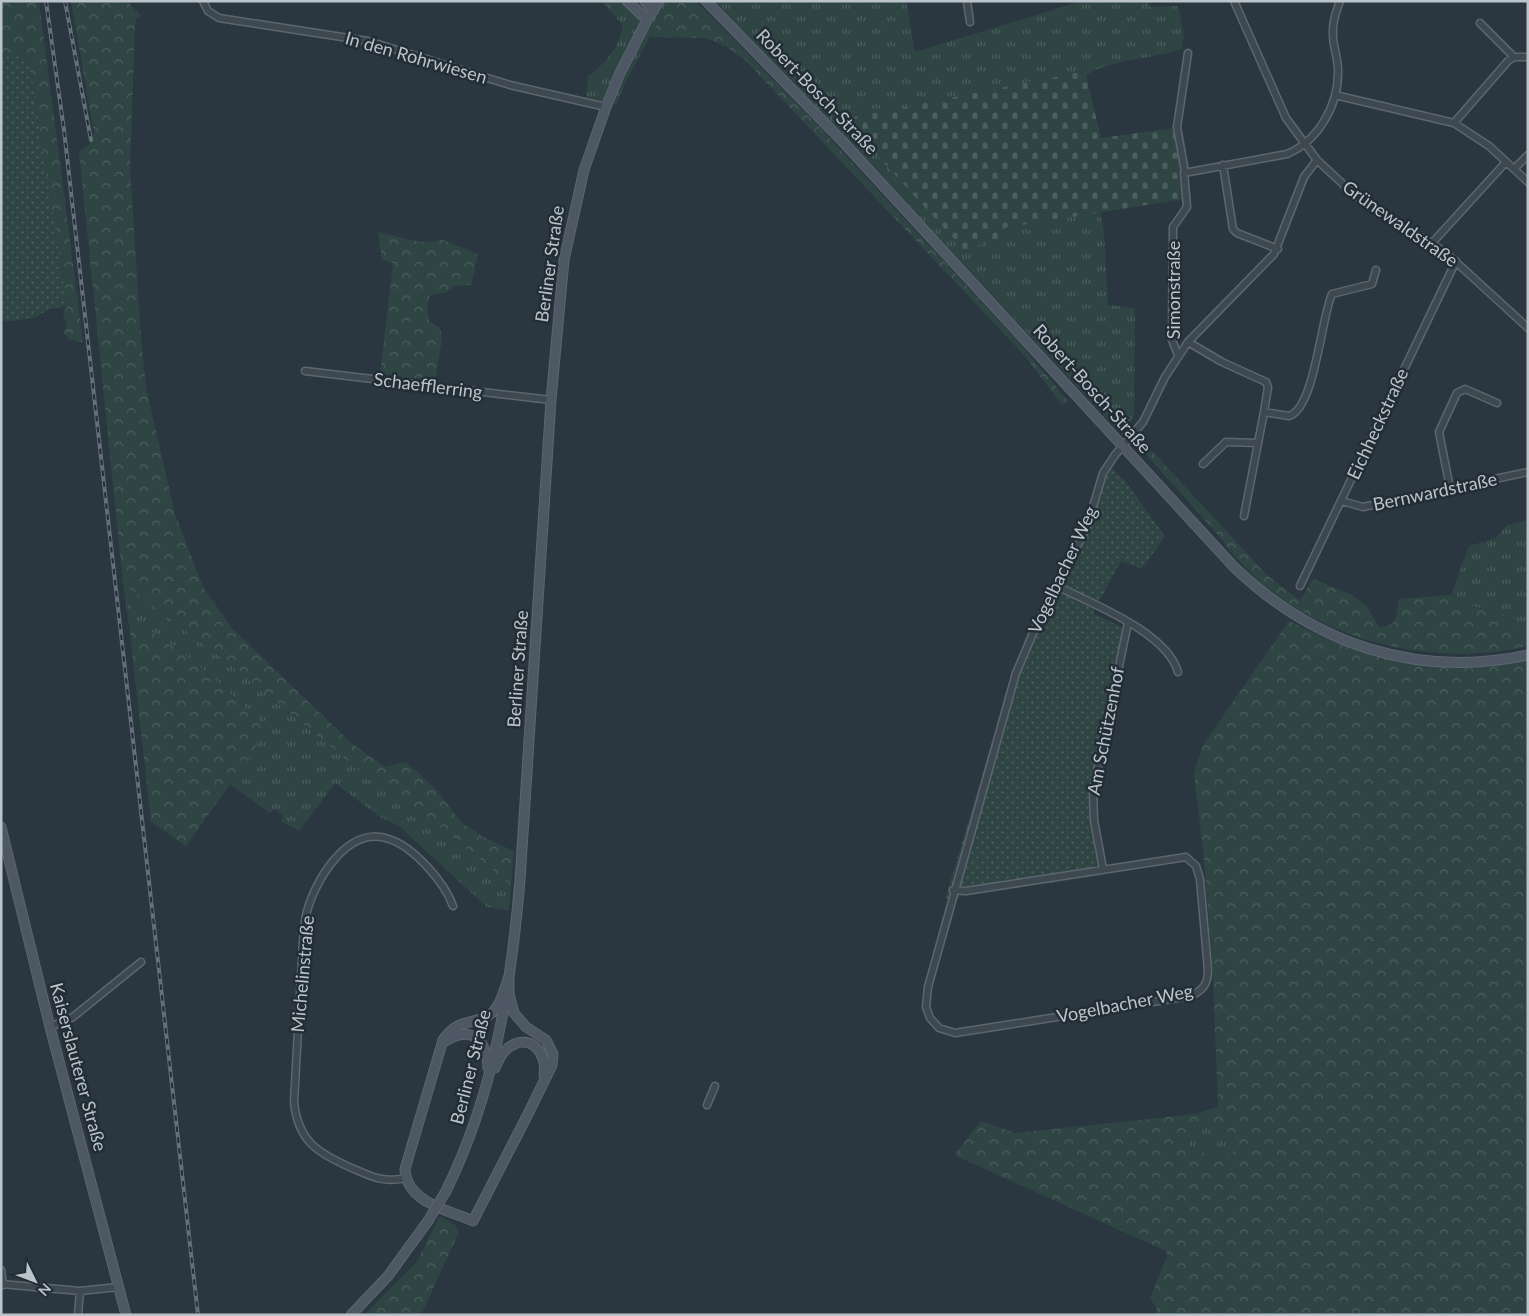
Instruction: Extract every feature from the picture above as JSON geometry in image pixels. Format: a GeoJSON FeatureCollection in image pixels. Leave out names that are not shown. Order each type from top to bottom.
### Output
{"type":"FeatureCollection","features":[{"type":"Feature","properties":{"kind":"street","name":"In den Rohrwiesen"},"geometry":{"type":"LineString","coordinates":[[203,1],[208,11],[219,18],[358,39],[510,85],[606,107]]}},
{"type":"Feature","properties":{"kind":"street"},"geometry":{"type":"LineString","coordinates":[[627,1],[647,20]]}},
{"type":"Feature","properties":{"kind":"street"},"geometry":{"type":"LineString","coordinates":[[645,1],[653,11]]}},
{"type":"Feature","properties":{"kind":"street","name":"Berliner Straße"},"geometry":{"type":"LineString","coordinates":[[351,1315],[392,1270],[428,1221],[446,1191],[471,1135],[486,1089],[509,976],[516,924],[551,400],[568,236],[584,170],[606,107],[647,20],[659,1]]}},
{"type":"Feature","properties":{"kind":"street","name":"Robert-Bosch-Straße"},"geometry":{"type":"LineString","coordinates":[[706,1],[849,148],[1122,446],[1252,584],[1278,604],[1314,627],[1359,646],[1384,654],[1424,660],[1486,662],[1528,655]]}},
{"type":"Feature","properties":{"kind":"street"},"geometry":{"type":"LineString","coordinates":[[967,1],[970,22]]}},
{"type":"Feature","properties":{"kind":"street","name":"Grünewaldstraße"},"geometry":{"type":"LineString","coordinates":[[1234,1],[1279,104],[1303,145],[1316,160],[1357,197],[1433,242],[1528,328]]}},
{"type":"Feature","properties":{"kind":"street"},"geometry":{"type":"LineString","coordinates":[[1185,172],[1287,154],[1303,145],[1323,123],[1335,95],[1338,65],[1333,24],[1340,1]]}},
{"type":"Feature","properties":{"kind":"street"},"geometry":{"type":"LineString","coordinates":[[1480,23],[1514,57],[1528,57]]}},
{"type":"Feature","properties":{"kind":"street","name":"Simonstraße"},"geometry":{"type":"LineString","coordinates":[[1178,355],[1172,340],[1174,227],[1187,206],[1183,175],[1185,172],[1177,127],[1188,53]]}},
{"type":"Feature","properties":{"kind":"street"},"geometry":{"type":"LineString","coordinates":[[1454,123],[1470,102],[1514,57]]}},
{"type":"Feature","properties":{"kind":"street"},"geometry":{"type":"LineString","coordinates":[[1335,95],[1454,123],[1477,137],[1528,182]]}},
{"type":"Feature","properties":{"kind":"street"},"geometry":{"type":"LineString","coordinates":[[1514,169],[1528,155]]}},
{"type":"Feature","properties":{"kind":"street","name":"Vogelbacher Weg"},"geometry":{"type":"LineString","coordinates":[[953,890],[966,890],[1180,856],[1186,857],[1196,866],[1208,970],[1207,982],[1199,992],[1191,996],[955,1033],[947,1031],[930,1018],[926,1000],[953,890],[1013,680],[1037,624],[1087,527],[1103,473],[1122,446],[1143,422],[1178,355],[1188,342],[1268,262],[1278,248],[1304,178],[1316,160]]}},
{"type":"Feature","properties":{"kind":"street"},"geometry":{"type":"LineString","coordinates":[[1433,242],[1506,162]]}},
{"type":"Feature","properties":{"kind":"street"},"geometry":{"type":"LineString","coordinates":[[1223,165],[1233,229],[1278,248]]}},
{"type":"Feature","properties":{"kind":"street","name":"Eichheckstraße"},"geometry":{"type":"LineString","coordinates":[[1300,586],[1456,261]]}},
{"type":"Feature","properties":{"kind":"street"},"geometry":{"type":"LineString","coordinates":[[1264,412],[1289,416],[1300,408],[1315,366],[1332,294],[1372,284],[1376,270]]}},
{"type":"Feature","properties":{"kind":"street"},"geometry":{"type":"LineString","coordinates":[[1188,342],[1222,362],[1266,382],[1268,387],[1256,443],[1244,516]]}},
{"type":"Feature","properties":{"kind":"street","name":"Schaefflerring"},"geometry":{"type":"LineString","coordinates":[[305,371],[551,400]]}},
{"type":"Feature","properties":{"kind":"street"},"geometry":{"type":"LineString","coordinates":[[1450,488],[1439,432],[1457,394],[1465,389],[1497,403]]}},
{"type":"Feature","properties":{"kind":"street"},"geometry":{"type":"LineString","coordinates":[[1203,464],[1226,442],[1256,443]]}},
{"type":"Feature","properties":{"kind":"street","name":"Bernwardstraße"},"geometry":{"type":"LineString","coordinates":[[1342,501],[1363,507],[1528,472]]}},
{"type":"Feature","properties":{"kind":"street"},"geometry":{"type":"LineString","coordinates":[[1057,586],[1128,623],[1165,647],[1172,656],[1178,672]]}},
{"type":"Feature","properties":{"kind":"street","name":"Am Schützenhof"},"geometry":{"type":"LineString","coordinates":[[1103,869],[1094,820],[1093,790],[1128,623]]}},
{"type":"Feature","properties":{"kind":"street","name":"Kaiserslauterer Straße"},"geometry":{"type":"LineString","coordinates":[[1,826],[50,1027],[126,1315]]}},
{"type":"Feature","properties":{"kind":"street","name":"Michelinstraße"},"geometry":{"type":"LineString","coordinates":[[405,1178],[394,1181],[378,1179],[334,1161],[314,1147],[298,1122],[294,1102],[306,918],[320,880],[335,860],[354,843],[374,836],[390,839],[407,849],[443,884],[454,906]]}},
{"type":"Feature","properties":{"kind":"street"},"geometry":{"type":"LineString","coordinates":[[50,1027],[73,1017],[141,962]]}},
{"type":"Feature","properties":{"kind":"street"},"geometry":{"type":"LineString","coordinates":[[509,976],[509,994],[514,1013],[526,1027],[546,1040],[554,1054],[552,1064],[473,1221],[421,1198],[409,1187],[405,1178],[405,1169],[438,1051],[450,1030],[460,1024],[484,1017],[494,1011],[509,976]]}},
{"type":"Feature","properties":{"kind":"street"},"geometry":{"type":"LineString","coordinates":[[438,1051],[444,1042],[452,1037],[469,1034],[476,1037],[483,1044],[487,1052],[489,1067],[486,1089]]}},
{"type":"Feature","properties":{"kind":"street"},"geometry":{"type":"LineString","coordinates":[[486,1089],[502,1055],[508,1048],[523,1043],[530,1044],[542,1053],[545,1060],[542,1084]]}},
{"type":"Feature","properties":{"kind":"street"},"geometry":{"type":"LineString","coordinates":[[707,1105],[715,1086]]}},
{"type":"Feature","properties":{"kind":"street"},"geometry":{"type":"LineString","coordinates":[[1,1270],[2,1285],[80,1291],[118,1287]]}},
{"type":"Feature","properties":{"kind":"street"},"geometry":{"type":"LineString","coordinates":[[78,1315],[80,1291]]}},
{"type":"Feature","properties":{"kind":"green space"},"geometry":{"type":"Polygon","coordinates":[[[1,1],[39,1],[83,342],[70,340],[64,333],[67,324],[63,314],[67,306],[32,78],[25,55],[1,57],[1,1]]]}},
{"type":"Feature","properties":{"kind":"green space"},"geometry":{"type":"Polygon","coordinates":[[[71,1],[127,1],[141,16],[136,19],[135,26],[130,169],[146,387],[175,514],[203,587],[232,628],[350,742],[385,767],[406,762],[436,789],[461,822],[483,837],[514,851],[511,885],[424,814],[360,771],[232,666],[123,583],[79,152],[89,145],[94,133],[71,1]]]}},
{"type":"Feature","properties":{"kind":"green space"},"geometry":{"type":"Polygon","coordinates":[[[602,1],[669,1],[626,81],[616,105],[586,97],[588,76],[611,54],[623,25],[602,1]]]}},
{"type":"Feature","properties":{"kind":"green space"},"geometry":{"type":"Polygon","coordinates":[[[669,1],[696,1],[810,117],[1016,339],[1068,401],[1062,405],[1025,356],[745,60],[727,47],[706,38],[650,37],[669,1]]]}},
{"type":"Feature","properties":{"kind":"green space"},"geometry":{"type":"Polygon","coordinates":[[[714,1],[906,1],[915,52],[1082,1],[1148,1],[1150,7],[1178,6],[1184,36],[1182,49],[1120,62],[1085,76],[1084,71],[845,119],[974,245],[1002,242],[1004,228],[1100,212],[1104,233],[1108,305],[1135,308],[1134,414],[1123,436],[959,259],[714,1]]]}},
{"type":"Feature","properties":{"kind":"green space"},"geometry":{"type":"Polygon","coordinates":[[[25,55],[32,78],[67,306],[49,309],[36,317],[1,321],[1,57],[25,55]]]}},
{"type":"Feature","properties":{"kind":"green space"},"geometry":{"type":"Polygon","coordinates":[[[1085,71],[1101,138],[1174,128],[1181,170],[1179,176],[1184,199],[1004,228],[1002,242],[974,245],[966,252],[844,119],[1085,71]]]}},
{"type":"Feature","properties":{"kind":"green space"},"geometry":{"type":"Polygon","coordinates":[[[378,232],[421,242],[443,240],[478,254],[471,285],[454,286],[447,292],[430,295],[427,306],[429,321],[440,328],[442,339],[435,381],[380,374],[393,263],[382,260],[378,232]]]}},
{"type":"Feature","properties":{"kind":"green space"},"geometry":{"type":"Polygon","coordinates":[[[1145,448],[1154,453],[1267,575],[1299,600],[1313,579],[1350,594],[1366,605],[1379,627],[1385,627],[1393,623],[1395,619],[1399,599],[1451,595],[1467,605],[1512,616],[1515,623],[1516,643],[1528,640],[1528,646],[1491,652],[1453,654],[1414,650],[1376,642],[1339,630],[1304,613],[1272,592],[1244,566],[1144,452],[1145,448]]]}},
{"type":"Feature","properties":{"kind":"green space"},"geometry":{"type":"Polygon","coordinates":[[[1106,463],[1125,481],[1165,536],[1142,569],[1121,561],[1093,613],[1123,628],[1089,792],[1091,824],[1102,875],[945,899],[1013,672],[1028,632],[1090,513],[1106,463]]]}},
{"type":"Feature","properties":{"kind":"green space"},"geometry":{"type":"Polygon","coordinates":[[[1528,520],[1528,640],[1516,643],[1515,623],[1490,610],[1467,605],[1451,595],[1469,546],[1496,538],[1507,525],[1528,520]]]}},
{"type":"Feature","properties":{"kind":"green space"},"geometry":{"type":"Polygon","coordinates":[[[123,583],[232,666],[360,771],[424,814],[511,885],[509,911],[487,907],[400,827],[380,817],[335,783],[299,831],[281,821],[283,816],[275,809],[270,813],[229,784],[253,752],[258,718],[177,648],[159,636],[142,628],[129,625],[123,583]]]}},
{"type":"Feature","properties":{"kind":"green space"},"geometry":{"type":"Polygon","coordinates":[[[1289,621],[1329,640],[1375,656],[1425,665],[1479,666],[1528,659],[1528,1315],[1154,1315],[1157,1309],[1150,1298],[1167,1256],[1166,1251],[954,1155],[981,1121],[1016,1133],[1196,1114],[1218,1107],[1213,974],[1203,848],[1194,774],[1203,745],[1289,621]],[[1194,1121],[1188,1148],[1219,1158],[1238,1149],[1230,1134],[1222,1127],[1194,1121]]]}},
{"type":"Feature","properties":{"kind":"green space"},"geometry":{"type":"Polygon","coordinates":[[[129,625],[142,628],[176,648],[258,718],[264,731],[253,752],[186,846],[151,822],[129,625]]]}},
{"type":"Feature","properties":{"kind":"green space"},"geometry":{"type":"Polygon","coordinates":[[[1194,1121],[1222,1127],[1230,1134],[1238,1149],[1219,1158],[1188,1148],[1194,1121]]]}},
{"type":"Feature","properties":{"kind":"green space"},"geometry":{"type":"Polygon","coordinates":[[[440,1216],[455,1225],[459,1232],[421,1315],[364,1315],[416,1263],[440,1216]]]}},
{"type":"Feature","properties":{"kind":"railway"},"geometry":{"type":"LineString","coordinates":[[46,1],[64,130],[198,1315]]}},
{"type":"Feature","properties":{"kind":"railway"},"geometry":{"type":"LineString","coordinates":[[65,1],[91,140]]}}]}
